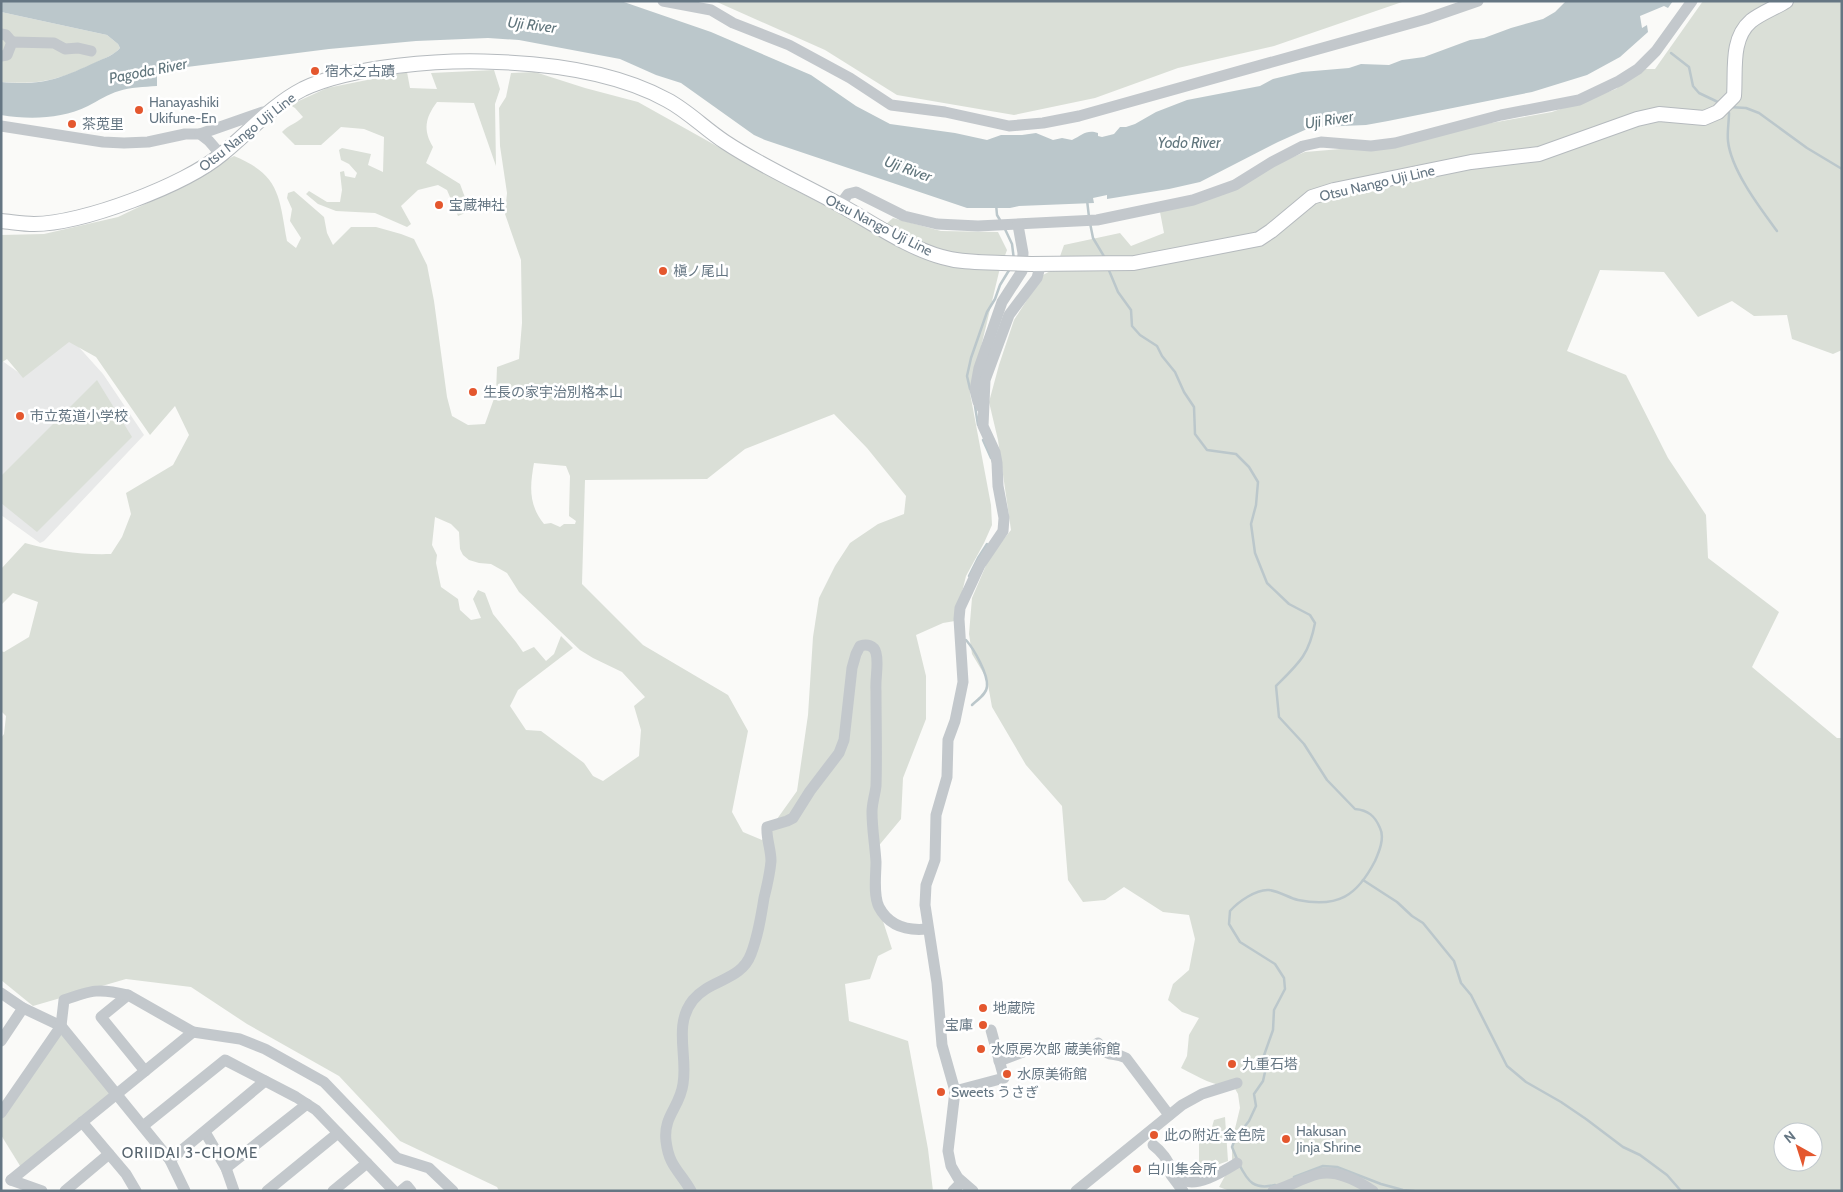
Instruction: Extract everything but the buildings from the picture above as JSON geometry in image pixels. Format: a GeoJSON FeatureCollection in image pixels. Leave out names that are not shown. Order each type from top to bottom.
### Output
{"type":"FeatureCollection","features":[{"type":"Feature","properties":{"kind":"main road","name":"Otsu Nango Uji Line"},"geometry":{"type":"LineString","coordinates":[[1,222],[35,224],[76,218],[141,196],[193,174],[221,155],[279,104],[304,89],[331,79],[382,68],[437,63],[494,61],[533,64],[579,71],[634,84],[669,100],[724,142],[901,239],[941,257],[961,261],[1036,264],[1122,262],[1163,258],[1259,239],[1312,197],[1334,190],[1471,162],[1539,154],[1637,119],[1660,114],[1704,118],[1716,114],[1734,96],[1736,43],[1742,32],[1751,20],[1786,1]]}},
{"type":"Feature","properties":{"kind":"street"},"geometry":{"type":"LineString","coordinates":[[663,1],[711,10],[733,24],[789,45],[850,78],[890,105],[945,112],[1009,126],[1043,123],[1079,116],[1426,19],[1478,1]]}},
{"type":"Feature","properties":{"kind":"street"},"geometry":{"type":"LineString","coordinates":[[840,205],[848,194],[856,192],[904,216],[937,224],[1014,225],[1097,220],[1193,200],[1235,185],[1302,146],[1321,142],[1371,146],[1395,143],[1501,115],[1579,100],[1619,82],[1638,69],[1656,51],[1692,1]]}},
{"type":"Feature","properties":{"kind":"street"},"geometry":{"type":"LineString","coordinates":[[1,34],[6,35],[12,42],[54,43],[65,49],[91,50]]}},
{"type":"Feature","properties":{"kind":"street"},"geometry":{"type":"LineString","coordinates":[[1,56],[7,56],[12,42]]}},
{"type":"Feature","properties":{"kind":"street"},"geometry":{"type":"LineString","coordinates":[[1,126],[103,142],[148,142],[185,134],[200,134],[263,112],[268,113]]}},
{"type":"Feature","properties":{"kind":"street"},"geometry":{"type":"LineString","coordinates":[[200,134],[210,141],[221,155]]}},
{"type":"Feature","properties":{"kind":"street"},"geometry":{"type":"LineString","coordinates":[[983,410],[978,402],[975,390],[979,368],[1002,302],[1018,279],[1024,261],[1014,225]]}},
{"type":"Feature","properties":{"kind":"street"},"geometry":{"type":"LineString","coordinates":[[973,1191],[958,1178],[951,1166],[948,1151],[955,1091],[942,1045],[937,983],[924,906],[926,885],[935,860],[936,815],[947,777],[948,740],[955,720],[963,682],[960,608],[980,565],[1003,530],[1004,518],[998,486],[995,452],[983,426],[984,380],[1009,315],[1037,278],[1036,264]]}},
{"type":"Feature","properties":{"kind":"street"},"geometry":{"type":"LineString","coordinates":[[692,1191],[673,1166],[668,1156],[665,1131],[666,1124],[680,1097],[683,1084],[684,1060],[681,1035],[685,1015],[695,998],[707,989],[739,972],[751,955],[757,936],[771,864],[767,827],[793,818],[810,791],[839,753],[844,740],[852,668],[860,646],[871,646],[875,651],[877,660],[878,734],[876,789],[872,812],[875,842],[876,898],[879,908],[898,927],[913,931],[927,929]]}},
{"type":"Feature","properties":{"kind":"street"},"geometry":{"type":"LineString","coordinates":[[3,1107],[61,1026],[64,1000],[94,990],[114,991],[128,995],[193,1032],[240,1038],[266,1049],[324,1082],[397,1158],[429,1168],[453,1191]]}},
{"type":"Feature","properties":{"kind":"street"},"geometry":{"type":"LineString","coordinates":[[1,992],[23,1008],[61,1026],[170,1160],[185,1191]]}},
{"type":"Feature","properties":{"kind":"street"},"geometry":{"type":"LineString","coordinates":[[128,995],[101,1017],[145,1070]]}},
{"type":"Feature","properties":{"kind":"street"},"geometry":{"type":"LineString","coordinates":[[1,1041],[23,1008]]}},
{"type":"Feature","properties":{"kind":"street"},"geometry":{"type":"LineString","coordinates":[[955,1091],[1004,1078],[991,1030]]}},
{"type":"Feature","properties":{"kind":"street"},"geometry":{"type":"LineString","coordinates":[[42,1191],[11,1180],[193,1032]]}},
{"type":"Feature","properties":{"kind":"street"},"geometry":{"type":"LineString","coordinates":[[1098,1043],[1104,1051],[1111,1055],[1120,1054],[1126,1058],[1169,1115]]}},
{"type":"Feature","properties":{"kind":"street"},"geometry":{"type":"LineString","coordinates":[[999,1061],[1036,1047]]}},
{"type":"Feature","properties":{"kind":"street"},"geometry":{"type":"LineString","coordinates":[[143,1126],[224,1060],[316,1110],[394,1191]]}},
{"type":"Feature","properties":{"kind":"street"},"geometry":{"type":"LineString","coordinates":[[170,1160],[265,1082]]}},
{"type":"Feature","properties":{"kind":"street"},"geometry":{"type":"LineString","coordinates":[[1076,1191],[1169,1115],[1202,1094],[1237,1083]]}},
{"type":"Feature","properties":{"kind":"street"},"geometry":{"type":"LineString","coordinates":[[226,1168],[306,1104]]}},
{"type":"Feature","properties":{"kind":"street"},"geometry":{"type":"LineString","coordinates":[[82,1122],[126,1174],[136,1191]]}},
{"type":"Feature","properties":{"kind":"street"},"geometry":{"type":"LineString","coordinates":[[205,1132],[226,1168],[234,1191]]}},
{"type":"Feature","properties":{"kind":"street"},"geometry":{"type":"LineString","coordinates":[[267,1191],[338,1133]]}},
{"type":"Feature","properties":{"kind":"street"},"geometry":{"type":"LineString","coordinates":[[1147,1134],[1172,1178],[1183,1191]]}},
{"type":"Feature","properties":{"kind":"street"},"geometry":{"type":"LineString","coordinates":[[1153,1145],[1179,1177],[1185,1181],[1198,1181],[1210,1178],[1237,1163]]}},
{"type":"Feature","properties":{"kind":"street"},"geometry":{"type":"LineString","coordinates":[[65,1191],[79,1186],[109,1154]]}},
{"type":"Feature","properties":{"kind":"street"},"geometry":{"type":"LineString","coordinates":[[333,1191],[368,1163]]}},
{"type":"Feature","properties":{"kind":"street"},"geometry":{"type":"LineString","coordinates":[[1273,1191],[1318,1174],[1334,1173],[1362,1184],[1373,1191]]}},
{"type":"Feature","properties":{"kind":"street"},"geometry":{"type":"LineString","coordinates":[[952,1191],[962,1182]]}},
{"type":"Feature","properties":{"kind":"street"},"geometry":{"type":"LineString","coordinates":[[402,1191],[407,1186],[411,1191]]}},
{"type":"Feature","properties":{"kind":"shaded area"},"geometry":{"type":"Polygon","coordinates":[[[711,1],[1405,1],[1274,46],[1178,68],[1095,98],[1014,115],[897,95],[825,50],[711,1]]]}},
{"type":"Feature","properties":{"kind":"shaded area"},"geometry":{"type":"Polygon","coordinates":[[[1703,1],[1842,1],[1842,350],[1833,354],[1792,339],[1787,315],[1754,316],[1732,301],[1698,317],[1664,272],[1600,270],[1567,351],[1626,375],[1668,458],[1706,515],[1708,558],[1779,612],[1752,667],[1837,738],[1842,738],[1842,1191],[1230,1191],[1219,1187],[1232,1163],[1232,1141],[1240,1108],[1238,1094],[1234,1087],[1213,1083],[1181,1068],[1187,1056],[1189,1035],[1199,1018],[1182,1012],[1168,1000],[1173,984],[1189,970],[1195,939],[1189,915],[1163,912],[1124,887],[1105,900],[1083,902],[1068,880],[1062,806],[1026,765],[992,707],[987,679],[972,654],[969,634],[972,598],[990,556],[1011,530],[998,440],[989,402],[1014,320],[1043,275],[1056,268],[1064,245],[1120,233],[1131,246],[1164,233],[1160,212],[1305,152],[1388,145],[1552,112],[1616,89],[1638,69],[1655,69],[1703,1]]]}},
{"type":"Feature","properties":{"kind":"shaded area"},"geometry":{"type":"Polygon","coordinates":[[[1,12],[107,35],[120,48],[93,64],[59,78],[27,83],[1,82],[1,12]]]}},
{"type":"Feature","properties":{"kind":"shaded area"},"geometry":{"type":"Polygon","coordinates":[[[494,70],[500,89],[495,104],[496,166],[474,103],[437,102],[430,113],[427,124],[428,135],[433,147],[426,163],[460,184],[470,211],[458,216],[447,190],[438,185],[418,190],[401,206],[411,224],[407,227],[375,213],[336,211],[318,204],[306,194],[309,191],[327,202],[340,202],[342,190],[340,172],[344,171],[345,176],[355,178],[357,173],[349,164],[341,160],[339,150],[342,148],[371,154],[368,165],[383,172],[384,137],[364,129],[341,127],[321,145],[295,145],[282,132],[303,117],[290,105],[327,88],[407,72],[410,88],[437,89],[431,73],[494,70]]]}},
{"type":"Feature","properties":{"kind":"shaded area"},"geometry":{"type":"Polygon","coordinates":[[[535,72],[638,102],[797,191],[877,232],[893,218],[941,231],[998,232],[1007,250],[999,272],[970,393],[991,505],[992,525],[966,576],[955,621],[943,623],[916,635],[926,676],[926,719],[903,778],[901,819],[871,855],[882,918],[892,949],[878,956],[870,979],[845,984],[849,1021],[908,1041],[928,1149],[933,1191],[499,1191],[497,1187],[400,1141],[339,1076],[247,1024],[191,987],[126,979],[33,1006],[1,980],[1,738],[4,734],[6,716],[1,711],[1,651],[4,652],[29,637],[38,602],[13,593],[1,605],[1,569],[25,543],[67,552],[111,554],[122,537],[131,514],[126,493],[173,465],[189,435],[175,406],[150,435],[96,357],[69,342],[23,378],[7,359],[1,363],[1,235],[44,234],[118,217],[191,182],[234,156],[249,163],[269,179],[279,199],[287,241],[296,248],[301,238],[290,221],[292,209],[287,198],[288,193],[294,191],[324,217],[327,233],[333,245],[351,227],[376,227],[414,239],[427,265],[434,301],[447,397],[452,416],[468,425],[485,424],[496,393],[497,367],[519,359],[522,323],[521,260],[505,214],[507,193],[500,146],[499,108],[506,97],[511,73],[535,72]],[[834,414],[745,449],[707,479],[585,480],[582,584],[643,645],[728,695],[748,731],[732,812],[743,832],[762,840],[797,791],[808,715],[813,637],[819,598],[835,566],[850,543],[878,524],[904,514],[906,496],[867,448],[834,414]],[[534,463],[531,495],[539,517],[544,524],[551,523],[560,527],[564,524],[575,524],[576,521],[569,516],[570,476],[566,466],[534,463]],[[435,517],[432,545],[437,555],[436,563],[441,587],[458,599],[460,610],[471,620],[481,618],[473,599],[478,590],[485,593],[493,614],[523,652],[534,647],[546,661],[554,654],[561,636],[573,648],[518,690],[510,706],[526,730],[541,731],[584,763],[593,776],[603,781],[639,756],[641,730],[634,706],[645,697],[622,672],[580,650],[519,592],[507,573],[491,564],[469,560],[460,549],[459,532],[451,524],[435,517]]]}},
{"type":"Feature","properties":{"kind":"shaded area"},"geometry":{"type":"Polygon","coordinates":[[[67,334],[103,374],[144,435],[40,543],[1,515],[1,360],[22,375],[67,334]]]}},
{"type":"Feature","properties":{"kind":"shaded area"},"geometry":{"type":"Polygon","coordinates":[[[97,380],[132,437],[37,532],[1,503],[1,476],[97,380]]]}},
{"type":"Feature","properties":{"kind":"shaded area"},"geometry":{"type":"Polygon","coordinates":[[[61,1030],[109,1092],[109,1097],[22,1169],[1,1135],[1,1118],[61,1030]]]}},
{"type":"Feature","properties":{"kind":"shaded area"},"geometry":{"type":"Polygon","coordinates":[[[1225,1117],[1228,1161],[1217,1165],[1199,1167],[1199,1134],[1212,1127],[1214,1120],[1225,1117]]]}},
{"type":"Feature","properties":{"kind":"water","name":"Yodo River"},"geometry":{"type":"Polygon","coordinates":[[[1,1],[621,1],[711,32],[811,75],[856,106],[890,124],[955,133],[987,140],[1001,135],[1036,133],[1053,140],[1062,138],[1072,140],[1088,132],[1098,133],[1098,136],[1102,137],[1114,134],[1120,127],[1135,124],[1156,112],[1187,100],[1260,86],[1273,79],[1302,72],[1349,68],[1361,64],[1389,65],[1402,60],[1424,57],[1470,40],[1484,38],[1543,19],[1555,12],[1566,1],[1673,1],[1668,8],[1664,6],[1640,16],[1642,28],[1647,25],[1648,32],[1620,57],[1587,75],[1532,92],[1366,125],[1307,129],[1200,182],[1169,189],[1107,199],[1107,195],[1093,198],[1094,203],[1010,208],[967,208],[765,140],[754,135],[681,83],[656,75],[620,59],[519,40],[488,38],[416,41],[329,49],[187,67],[157,74],[157,86],[123,90],[67,114],[34,118],[1,115],[1,82],[40,82],[61,77],[106,58],[120,48],[107,35],[1,12],[1,1]]]}},
{"type":"Feature","properties":{"kind":"waterway"},"geometry":{"type":"LineString","coordinates":[[1671,53],[1689,67],[1693,86],[1699,93],[1720,103]]}},
{"type":"Feature","properties":{"kind":"waterway"},"geometry":{"type":"LineString","coordinates":[[1729,107],[1746,108],[1759,113],[1807,148],[1842,169]]}},
{"type":"Feature","properties":{"kind":"waterway"},"geometry":{"type":"LineString","coordinates":[[1727,111],[1729,113],[1728,141],[1730,152],[1747,188],[1777,231]]}},
{"type":"Feature","properties":{"kind":"waterway"},"geometry":{"type":"LineString","coordinates":[[1087,200],[1089,217]]}},
{"type":"Feature","properties":{"kind":"waterway"},"geometry":{"type":"LineString","coordinates":[[996,204],[997,215],[1000,220]]}},
{"type":"Feature","properties":{"kind":"waterway"},"geometry":{"type":"LineString","coordinates":[[1090,223],[1093,238],[1105,258]]}},
{"type":"Feature","properties":{"kind":"waterway"},"geometry":{"type":"LineString","coordinates":[[1004,227],[1012,244],[1014,260]]}},
{"type":"Feature","properties":{"kind":"waterway"},"geometry":{"type":"LineString","coordinates":[[970,389],[967,376],[971,358],[987,312],[1011,267]]}},
{"type":"Feature","properties":{"kind":"waterway"},"geometry":{"type":"LineString","coordinates":[[1108,268],[1118,292],[1131,310],[1132,326],[1140,335],[1157,346],[1162,356],[1175,372],[1184,392],[1194,407],[1195,434],[1207,450],[1236,454],[1249,467],[1258,482],[1256,505],[1251,524],[1255,553],[1267,583],[1289,604],[1310,615],[1315,623],[1310,643],[1302,658],[1276,686],[1279,717],[1304,744],[1327,780],[1355,809],[1367,812],[1373,817],[1378,824],[1382,836],[1375,861],[1368,873],[1361,883],[1345,897],[1324,902],[1312,902],[1264,890],[1248,897],[1230,911],[1229,924],[1240,942],[1275,964],[1284,978],[1285,989],[1274,1010],[1273,1030],[1262,1061],[1265,1072],[1263,1081],[1254,1094],[1256,1106],[1249,1121],[1235,1139],[1232,1147],[1237,1159]]}},
{"type":"Feature","properties":{"kind":"waterway"},"geometry":{"type":"LineString","coordinates":[[975,406],[978,425]]}},
{"type":"Feature","properties":{"kind":"waterway"},"geometry":{"type":"LineString","coordinates":[[983,440],[991,458]]}},
{"type":"Feature","properties":{"kind":"waterway"},"geometry":{"type":"LineString","coordinates":[[969,576],[987,544]]}},
{"type":"Feature","properties":{"kind":"waterway"},"geometry":{"type":"LineString","coordinates":[[966,640],[980,662],[987,681],[987,689],[972,705]]}},
{"type":"Feature","properties":{"kind":"waterway"},"geometry":{"type":"LineString","coordinates":[[1363,880],[1397,902],[1423,923],[1454,961],[1461,983],[1471,995],[1507,1066],[1526,1082],[1561,1102],[1623,1147],[1640,1155],[1667,1175],[1681,1191]]}},
{"type":"Feature","properties":{"kind":"waterway"},"geometry":{"type":"LineString","coordinates":[[1239,1164],[1245,1176],[1252,1183],[1262,1186],[1275,1185]]}},
{"type":"Feature","properties":{"kind":"waterway"},"geometry":{"type":"LineString","coordinates":[[1294,1177],[1323,1166],[1337,1167],[1381,1184],[1414,1191]]}},
{"type":"Feature","properties":{"kind":"place","name":"宿木之古蹟"},"geometry":{"type":"Point","coordinates":[315,71]}},
{"type":"Feature","properties":{"kind":"place","name":"Hanayashiki Ukifune-En"},"geometry":{"type":"Point","coordinates":[139,110]}},
{"type":"Feature","properties":{"kind":"place","name":"茶莵里"},"geometry":{"type":"Point","coordinates":[72,124]}},
{"type":"Feature","properties":{"kind":"place","name":"宝蔵神社"},"geometry":{"type":"Point","coordinates":[439,205]}},
{"type":"Feature","properties":{"kind":"place","name":"槇ノ尾山"},"geometry":{"type":"Point","coordinates":[663,271]}},
{"type":"Feature","properties":{"kind":"place","name":"生長の家宇治別格本山"},"geometry":{"type":"Point","coordinates":[473,392]}},
{"type":"Feature","properties":{"kind":"place","name":"市立菟道小学校"},"geometry":{"type":"Point","coordinates":[20,416]}},
{"type":"Feature","properties":{"kind":"place","name":"地蔵院"},"geometry":{"type":"Point","coordinates":[983,1008]}},
{"type":"Feature","properties":{"kind":"place","name":"宝庫"},"geometry":{"type":"Point","coordinates":[983,1025]}},
{"type":"Feature","properties":{"kind":"place","name":"水原房次郎 蔵美術館"},"geometry":{"type":"Point","coordinates":[981,1049]}},
{"type":"Feature","properties":{"kind":"place","name":"九重石塔"},"geometry":{"type":"Point","coordinates":[1232,1064]}},
{"type":"Feature","properties":{"kind":"place","name":"水原美術館"},"geometry":{"type":"Point","coordinates":[1007,1074]}},
{"type":"Feature","properties":{"kind":"place","name":"Sweets うさぎ"},"geometry":{"type":"Point","coordinates":[941,1092]}},
{"type":"Feature","properties":{"kind":"place","name":"此の附近 金色院"},"geometry":{"type":"Point","coordinates":[1154,1135]}},
{"type":"Feature","properties":{"kind":"place","name":"Hakusan Jinja Shrine"},"geometry":{"type":"Point","coordinates":[1286,1139]}},
{"type":"Feature","properties":{"kind":"place","name":"白川集会所"},"geometry":{"type":"Point","coordinates":[1137,1169]}},
{"type":"Feature","properties":{"kind":"district","name":"ORIIDAI 3-CHOME"},"geometry":{"type":"Point","coordinates":[190,1153]}},
{"type":"Feature","properties":{"kind":"water label","name":"Uji River"},"geometry":{"type":"Point","coordinates":[532,25]}},
{"type":"Feature","properties":{"kind":"water label","name":"Pagoda River"},"geometry":{"type":"Point","coordinates":[148,71]}},
{"type":"Feature","properties":{"kind":"water label","name":"Uji River"},"geometry":{"type":"Point","coordinates":[1329,120]}},
{"type":"Feature","properties":{"kind":"water label","name":"Uji River"},"geometry":{"type":"Point","coordinates":[908,169]}}]}
